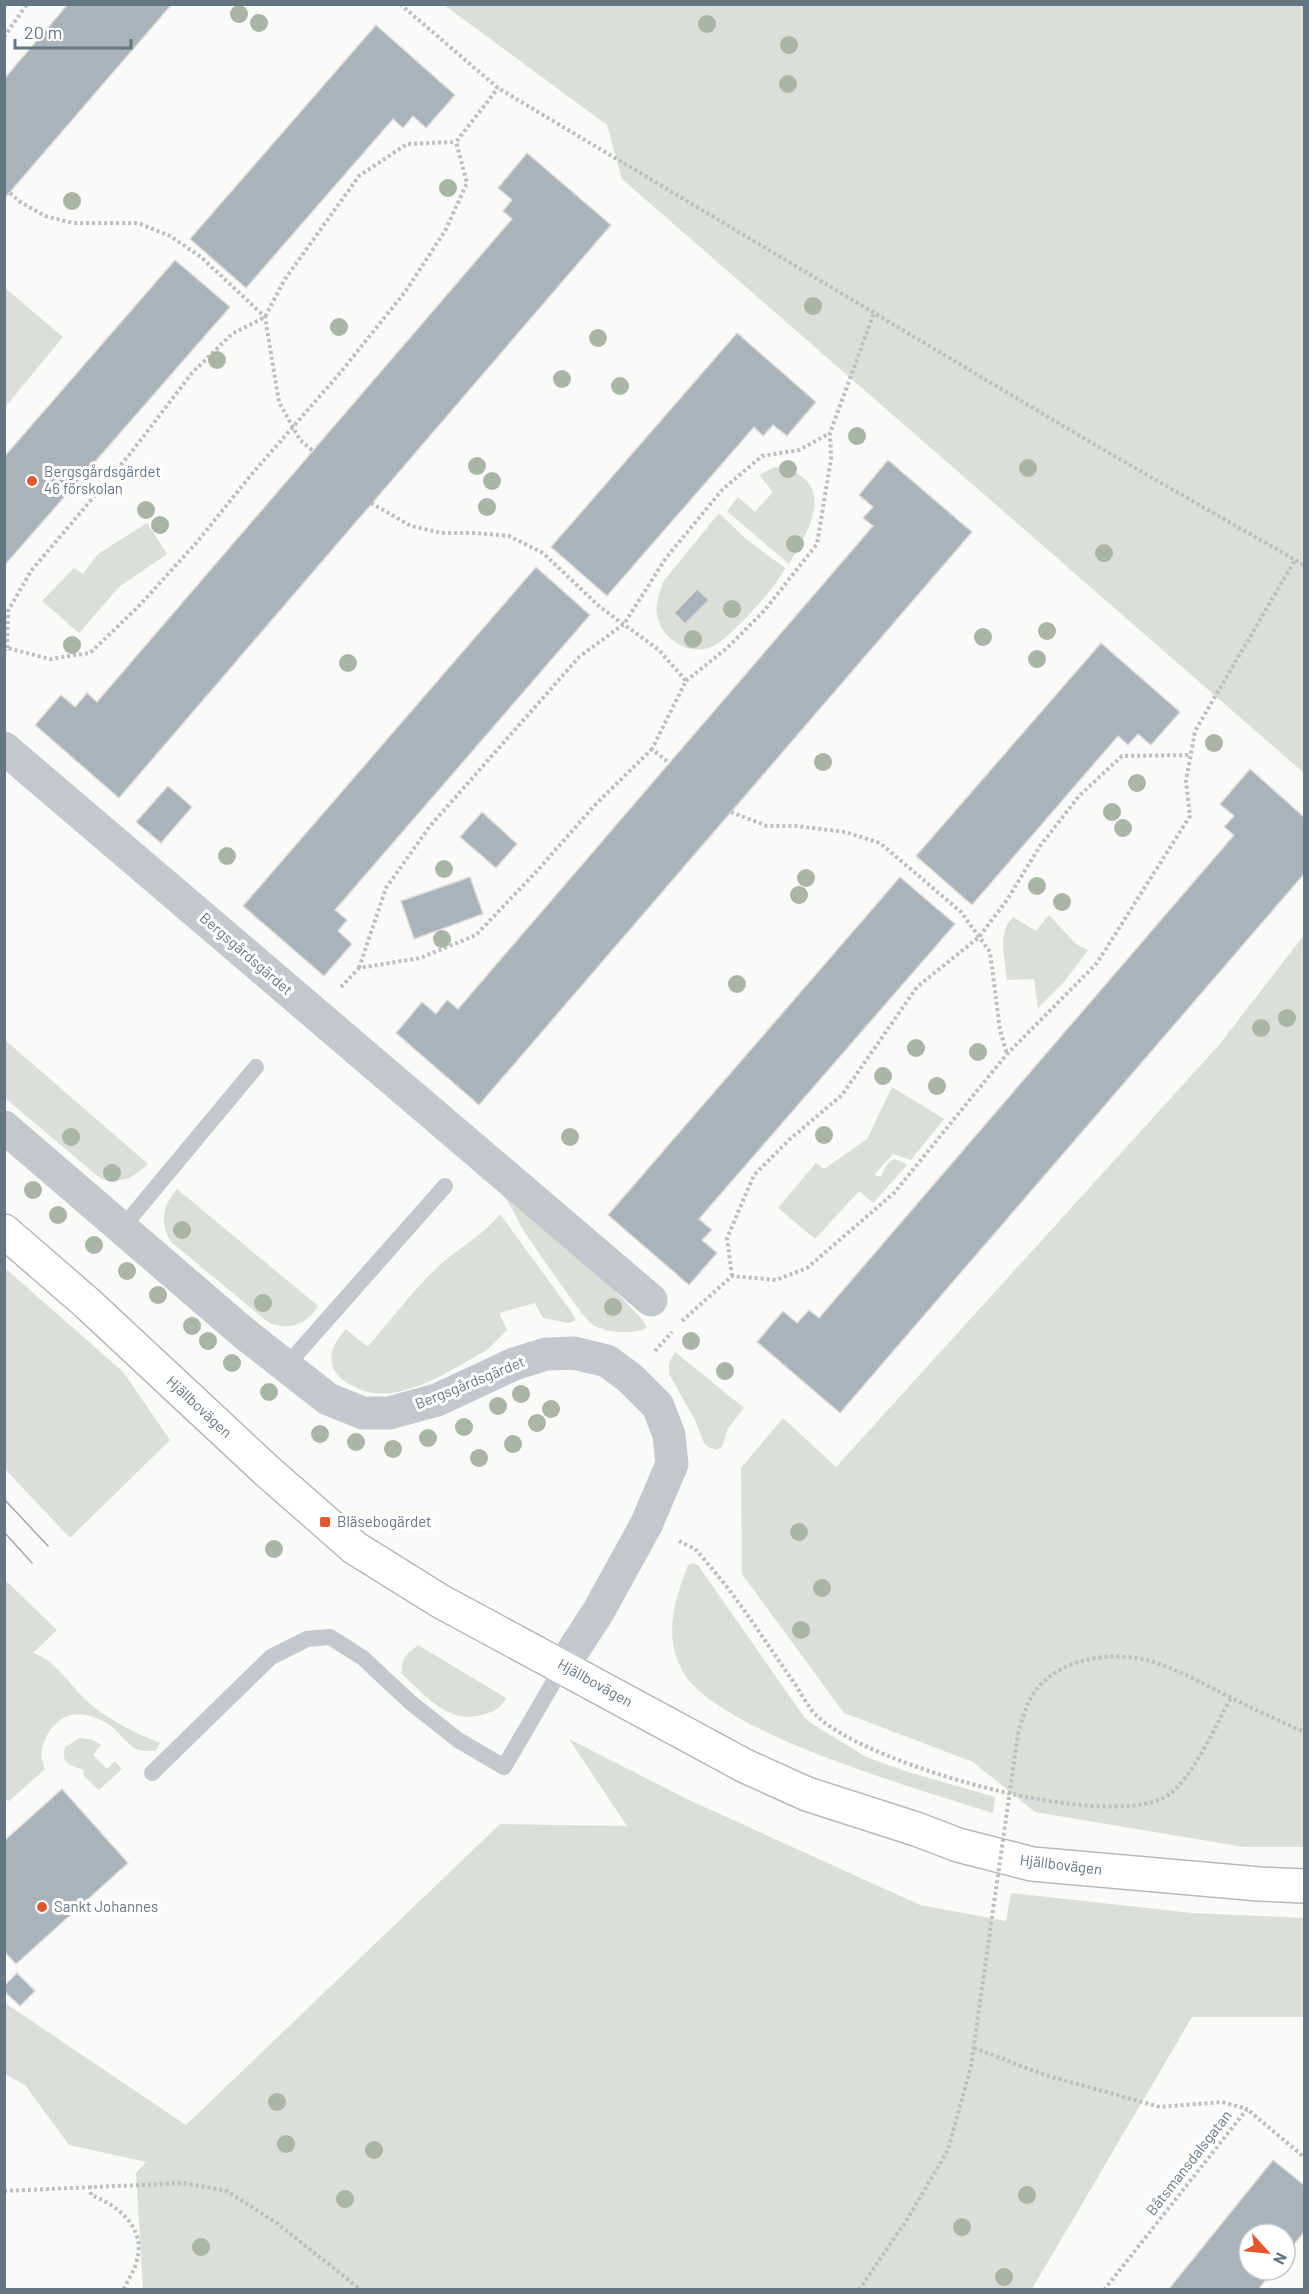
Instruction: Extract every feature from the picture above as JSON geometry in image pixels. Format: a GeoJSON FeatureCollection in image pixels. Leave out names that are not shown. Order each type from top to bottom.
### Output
{"type":"FeatureCollection","features":[{"type":"Feature","properties":{"kind":"street","name":"Bergsgårdsgärdet"},"geometry":{"type":"LineString","coordinates":[[4,748],[651,1300]]}},
{"type":"Feature","properties":{"kind":"street","name":"Bergsgårdsgärdet"},"geometry":{"type":"LineString","coordinates":[[4,1127],[245,1334],[328,1399],[363,1413],[389,1413],[437,1400],[514,1364],[546,1354],[574,1353],[607,1361],[630,1378],[658,1406],[669,1435],[672,1464],[646,1525],[598,1612],[563,1666]]}},
{"type":"Feature","properties":{"kind":"street","name":"Hjällbovägen"},"geometry":{"type":"LineString","coordinates":[[4,1231],[87,1303],[266,1470],[355,1548],[440,1601],[745,1766],[807,1794],[958,1845],[1032,1864],[1305,1886]]}},
{"type":"Feature","properties":{"kind":"lane"},"geometry":{"type":"LineString","coordinates":[[122,1228],[256,1067]]}},
{"type":"Feature","properties":{"kind":"lane"},"geometry":{"type":"LineString","coordinates":[[286,1366],[445,1186]]}},
{"type":"Feature","properties":{"kind":"lane"},"geometry":{"type":"LineString","coordinates":[[152,1773],[271,1657],[307,1639],[330,1638],[363,1658],[410,1702],[458,1740],[504,1767],[563,1666]]}},
{"type":"Feature","properties":{"kind":"path"},"geometry":{"type":"LineString","coordinates":[[4,37],[27,4]]}},
{"type":"Feature","properties":{"kind":"path"},"geometry":{"type":"LineString","coordinates":[[400,4],[498,88],[1095,445],[1305,565]]}},
{"type":"Feature","properties":{"kind":"path"},"geometry":{"type":"LineString","coordinates":[[313,451],[300,440],[279,402],[266,317],[285,279],[359,176],[407,144],[456,142],[498,88]]}},
{"type":"Feature","properties":{"kind":"path"},"geometry":{"type":"LineString","coordinates":[[266,317],[232,334],[192,374],[130,453],[31,571],[8,611],[6,650],[50,659],[90,653],[138,607],[197,542],[405,292],[445,231],[466,183],[456,142]]}},
{"type":"Feature","properties":{"kind":"path"},"geometry":{"type":"LineString","coordinates":[[10,193],[45,216],[73,223],[138,224],[170,236],[201,257],[266,317]]}},
{"type":"Feature","properties":{"kind":"path"},"geometry":{"type":"LineString","coordinates":[[359,968],[420,958],[476,935],[595,805],[652,749],[686,681],[727,648],[764,611],[817,544],[831,459],[830,433],[874,313]]}},
{"type":"Feature","properties":{"kind":"path"},"geometry":{"type":"LineString","coordinates":[[315,1013],[359,968],[386,888],[430,826],[579,657],[624,624],[666,558],[722,490],[762,456],[799,450],[830,433]]}},
{"type":"Feature","properties":{"kind":"path"},"geometry":{"type":"LineString","coordinates":[[371,503],[411,526],[442,533],[509,536],[543,553],[600,607],[659,650],[686,681]]}},
{"type":"Feature","properties":{"kind":"path"},"geometry":{"type":"LineString","coordinates":[[651,1300],[679,1325],[732,1276],[776,1280],[807,1268],[894,1193],[1007,1054],[1097,963],[1190,816],[1186,781],[1195,731],[1295,560]]}},
{"type":"Feature","properties":{"kind":"path"},"geometry":{"type":"LineString","coordinates":[[652,749],[669,763]]}},
{"type":"Feature","properties":{"kind":"path"},"geometry":{"type":"LineString","coordinates":[[732,1276],[727,1238],[754,1175],[790,1139],[842,1095],[917,987],[979,937],[1007,900],[1040,846],[1079,796],[1122,756],[1191,755]]}},
{"type":"Feature","properties":{"kind":"path"},"geometry":{"type":"LineString","coordinates":[[730,812],[767,826],[796,826],[845,832],[880,843],[961,912],[990,952],[1000,1030],[1007,1054]]}},
{"type":"Feature","properties":{"kind":"path"},"geometry":{"type":"LineString","coordinates":[[646,1525],[694,1548],[728,1587],[818,1717],[853,1742],[975,1785],[1060,1803],[1111,1807],[1150,1803],[1167,1796],[1181,1783],[1205,1746],[1231,1698]]}},
{"type":"Feature","properties":{"kind":"path"},"geometry":{"type":"LineString","coordinates":[[859,2289],[906,2221],[948,2150],[971,2066],[1018,1734],[1026,1707],[1041,1684],[1066,1667],[1095,1658],[1116,1655],[1147,1660],[1173,1669],[1305,1732]]}},
{"type":"Feature","properties":{"kind":"path"},"geometry":{"type":"LineString","coordinates":[[974,2048],[1045,2074],[1160,2107],[1222,2102],[1247,2109]]}},
{"type":"Feature","properties":{"kind":"path","name":"Båtsmansdalsgatan"},"geometry":{"type":"LineString","coordinates":[[1104,2289],[1247,2109],[1305,2157]]}},
{"type":"Feature","properties":{"kind":"path"},"geometry":{"type":"LineString","coordinates":[[4,2191],[184,2183],[227,2191],[278,2224],[361,2289]]}},
{"type":"Feature","properties":{"kind":"path"},"geometry":{"type":"LineString","coordinates":[[90,2186],[91,2195],[118,2209],[130,2222],[137,2235],[138,2260],[123,2289]]}},
{"type":"Feature","properties":{"kind":"shaded area"},"geometry":{"type":"Polygon","coordinates":[[[444,5],[1304,5],[1304,773],[622,179],[607,125],[444,5]]]}},
{"type":"Feature","properties":{"kind":"shaded area"},"geometry":{"type":"Polygon","coordinates":[[[4,288],[63,337],[5,407],[4,288]]]}},
{"type":"Feature","properties":{"kind":"shaded area"},"geometry":{"type":"Polygon","coordinates":[[[782,467],[799,475],[810,485],[814,496],[814,509],[810,523],[789,564],[727,511],[738,497],[755,512],[773,492],[759,475],[773,468],[782,467]]]}},
{"type":"Feature","properties":{"kind":"shaded area"},"geometry":{"type":"Polygon","coordinates":[[[719,513],[746,539],[785,568],[765,596],[724,639],[708,648],[689,648],[671,639],[660,624],[657,614],[658,598],[663,582],[719,513]]]}},
{"type":"Feature","properties":{"kind":"shaded area"},"geometry":{"type":"Polygon","coordinates":[[[147,523],[167,554],[119,587],[79,633],[42,601],[74,568],[83,574],[98,554],[147,523]]]}},
{"type":"Feature","properties":{"kind":"shaded area"},"geometry":{"type":"Polygon","coordinates":[[[1049,915],[1076,944],[1088,950],[1064,982],[1038,1008],[1034,979],[1007,980],[1004,938],[1008,923],[1013,917],[1036,931],[1049,915]]]}},
{"type":"Feature","properties":{"kind":"shaded area"},"geometry":{"type":"Polygon","coordinates":[[[1304,935],[1304,1847],[1244,1847],[1035,1812],[973,1762],[844,1713],[742,1574],[741,1468],[783,1418],[836,1467],[1219,1045],[1304,935]]]}},
{"type":"Feature","properties":{"kind":"shaded area"},"geometry":{"type":"Polygon","coordinates":[[[5,1040],[148,1164],[126,1179],[114,1181],[100,1178],[5,1098],[5,1040]]]}},
{"type":"Feature","properties":{"kind":"shaded area"},"geometry":{"type":"Polygon","coordinates":[[[892,1087],[944,1119],[911,1160],[893,1154],[874,1175],[881,1177],[888,1163],[893,1160],[907,1165],[873,1203],[859,1191],[815,1239],[778,1208],[816,1163],[824,1169],[867,1139],[892,1087]]]}},
{"type":"Feature","properties":{"kind":"shaded area"},"geometry":{"type":"Polygon","coordinates":[[[489,1172],[507,1180],[643,1320],[647,1328],[627,1332],[612,1331],[593,1325],[570,1297],[524,1231],[507,1200],[495,1186],[481,1179],[489,1172]]]}},
{"type":"Feature","properties":{"kind":"shaded area"},"geometry":{"type":"Polygon","coordinates":[[[177,1189],[318,1306],[314,1312],[303,1322],[290,1326],[268,1322],[171,1242],[165,1228],[164,1214],[168,1201],[177,1189]]]}},
{"type":"Feature","properties":{"kind":"shaded area"},"geometry":{"type":"Polygon","coordinates":[[[500,1214],[570,1310],[575,1321],[568,1323],[543,1318],[535,1303],[499,1313],[507,1330],[487,1350],[422,1384],[386,1393],[369,1392],[341,1378],[333,1367],[332,1351],[346,1329],[368,1346],[430,1274],[487,1228],[500,1214]]]}},
{"type":"Feature","properties":{"kind":"shaded area"},"geometry":{"type":"Polygon","coordinates":[[[5,1268],[123,1372],[170,1440],[70,1538],[5,1469],[5,1268]]]}},
{"type":"Feature","properties":{"kind":"shaded area"},"geometry":{"type":"Polygon","coordinates":[[[675,1352],[744,1408],[728,1428],[722,1447],[716,1450],[704,1443],[695,1420],[669,1374],[669,1363],[675,1352]]]}},
{"type":"Feature","properties":{"kind":"shaded area"},"geometry":{"type":"Polygon","coordinates":[[[693,1563],[698,1565],[804,1717],[866,1757],[905,1771],[995,1797],[993,1813],[824,1757],[776,1737],[734,1715],[702,1693],[682,1670],[676,1657],[672,1630],[679,1591],[688,1565],[693,1563]]]}},
{"type":"Feature","properties":{"kind":"shaded area"},"geometry":{"type":"Polygon","coordinates":[[[5,1580],[57,1630],[33,1653],[56,1667],[81,1696],[104,1715],[160,1743],[155,1751],[136,1749],[112,1727],[98,1719],[80,1714],[71,1715],[56,1723],[49,1731],[42,1749],[45,1769],[9,1801],[5,1800],[5,1580]]]}},
{"type":"Feature","properties":{"kind":"shaded area"},"geometry":{"type":"Polygon","coordinates":[[[418,1645],[506,1698],[500,1707],[472,1717],[460,1716],[439,1707],[402,1674],[405,1657],[418,1645]]]}},
{"type":"Feature","properties":{"kind":"shaded area"},"geometry":{"type":"Polygon","coordinates":[[[80,1738],[93,1740],[101,1745],[93,1755],[107,1769],[115,1761],[122,1769],[99,1790],[84,1776],[83,1770],[65,1761],[65,1747],[80,1738]]]}},
{"type":"Feature","properties":{"kind":"shaded area"},"geometry":{"type":"Polygon","coordinates":[[[569,1739],[689,1800],[920,1905],[1006,1921],[1011,1893],[1192,1913],[1304,1918],[1304,2017],[1192,2017],[1032,2289],[143,2289],[136,2173],[146,2162],[69,2145],[25,2085],[5,2074],[5,2003],[186,2125],[500,1824],[627,1826],[569,1739]]]}},
{"type":"Feature","properties":{"kind":"building"},"geometry":{"type":"Polygon","coordinates":[[[68,4],[172,4],[4,199],[4,79],[68,4]]]}},
{"type":"Feature","properties":{"kind":"building"},"geometry":{"type":"Polygon","coordinates":[[[376,25],[455,95],[426,128],[413,116],[403,128],[393,119],[246,288],[190,239],[376,25]]]}},
{"type":"Feature","properties":{"kind":"building"},"geometry":{"type":"Polygon","coordinates":[[[527,153],[611,225],[119,798],[35,725],[61,695],[75,707],[87,693],[97,702],[512,219],[503,211],[512,200],[498,188],[527,153]]]}},
{"type":"Feature","properties":{"kind":"building"},"geometry":{"type":"Polygon","coordinates":[[[175,260],[230,307],[4,566],[4,457],[175,260]]]}},
{"type":"Feature","properties":{"kind":"building"},"geometry":{"type":"Polygon","coordinates":[[[737,333],[816,402],[787,436],[773,425],[763,436],[754,427],[607,596],[551,547],[737,333]]]}},
{"type":"Feature","properties":{"kind":"building"},"geometry":{"type":"Polygon","coordinates":[[[888,460],[972,532],[479,1105],[396,1033],[422,1002],[436,1014],[447,1000],[458,1009],[873,526],[863,518],[873,507],[859,495],[888,460]]]}},
{"type":"Feature","properties":{"kind":"building"},"geometry":{"type":"Polygon","coordinates":[[[536,567],[590,615],[335,910],[347,920],[338,931],[352,944],[324,976],[243,906],[536,567]]]}},
{"type":"Feature","properties":{"kind":"building"},"geometry":{"type":"Polygon","coordinates":[[[697,589],[709,600],[685,624],[674,613],[697,589]]]}},
{"type":"Feature","properties":{"kind":"building"},"geometry":{"type":"Polygon","coordinates":[[[1101,643],[1180,712],[1151,745],[1138,734],[1128,745],[1118,736],[972,905],[916,856],[1101,643]]]}},
{"type":"Feature","properties":{"kind":"building"},"geometry":{"type":"Polygon","coordinates":[[[1250,769],[1304,817],[1304,874],[840,1413],[757,1342],[783,1311],[797,1323],[809,1310],[819,1318],[1234,835],[1224,827],[1234,816],[1220,804],[1250,769]]]}},
{"type":"Feature","properties":{"kind":"building"},"geometry":{"type":"Polygon","coordinates":[[[168,786],[192,807],[161,843],[136,822],[168,786]]]}},
{"type":"Feature","properties":{"kind":"building"},"geometry":{"type":"Polygon","coordinates":[[[482,812],[517,844],[496,868],[460,837],[482,812]]]}},
{"type":"Feature","properties":{"kind":"building"},"geometry":{"type":"Polygon","coordinates":[[[470,877],[483,914],[414,939],[401,901],[470,877]]]}},
{"type":"Feature","properties":{"kind":"building"},"geometry":{"type":"Polygon","coordinates":[[[900,877],[955,924],[699,1219],[712,1230],[702,1240],[717,1253],[689,1285],[608,1215],[900,877]]]}},
{"type":"Feature","properties":{"kind":"building","name":"Sankt Johannes"},"geometry":{"type":"Polygon","coordinates":[[[62,1789],[128,1863],[16,1964],[4,1951],[4,1841],[62,1789]]]}},
{"type":"Feature","properties":{"kind":"building"},"geometry":{"type":"Polygon","coordinates":[[[17,1973],[35,1991],[20,2006],[4,1991],[4,1986],[17,1973]]]}},
{"type":"Feature","properties":{"kind":"building"},"geometry":{"type":"Polygon","coordinates":[[[1273,2160],[1304,2185],[1304,2232],[1297,2241],[1297,2222],[1237,2222],[1237,2282],[1264,2282],[1258,2290],[1168,2290],[1273,2160]]]}},
{"type":"Feature","properties":{"kind":"tram line"},"geometry":{"type":"LineString","coordinates":[[4,1499],[48,1546]]}},
{"type":"Feature","properties":{"kind":"tram line"},"geometry":{"type":"LineString","coordinates":[[4,1532],[32,1563]]}},
{"type":"Feature","properties":{"kind":"place","name":"Bergsgårdsgärdet 46 förskolan"},"geometry":{"type":"Point","coordinates":[32,481]}},
{"type":"Feature","properties":{"kind":"place","name":"Bläsebogärdet"},"geometry":{"type":"Point","coordinates":[325,1522]}},
{"type":"Feature","properties":{"kind":"place","name":"Sankt Johannes"},"geometry":{"type":"Point","coordinates":[42,1907]}}]}
